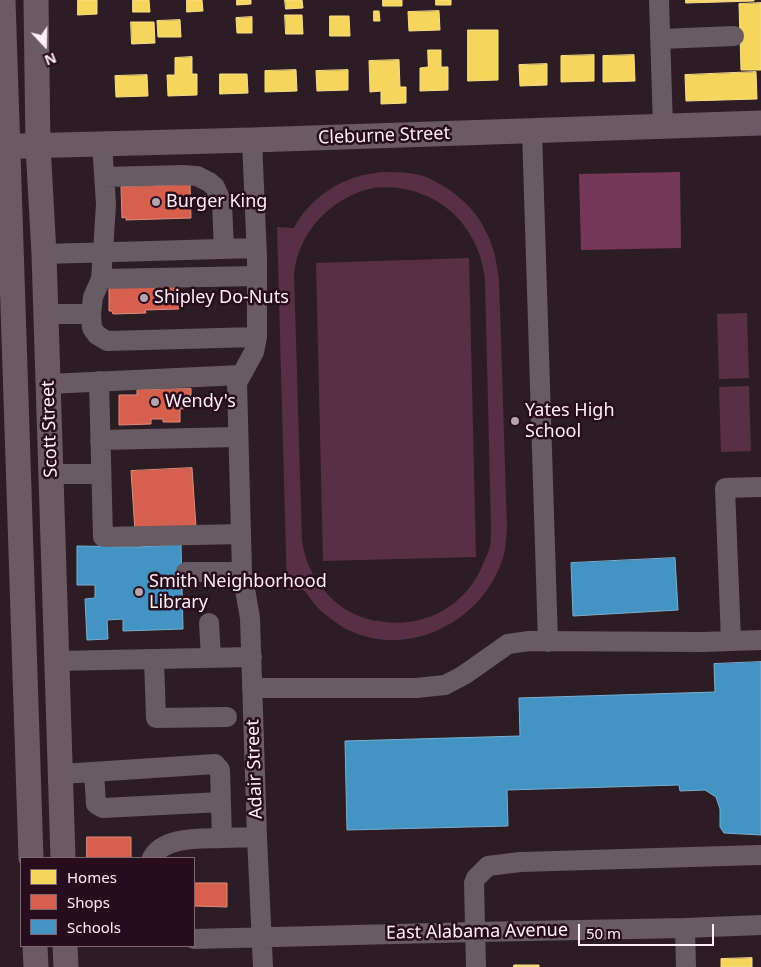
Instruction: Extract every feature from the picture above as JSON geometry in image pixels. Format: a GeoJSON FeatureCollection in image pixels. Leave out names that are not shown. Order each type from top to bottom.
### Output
{"type":"FeatureCollection","features":[{"type":"Feature","properties":{"kind":"main road","name":"Scott Street"},"geometry":{"type":"LineString","coordinates":[[3,0],[4,147],[15,385],[31,857]]}},
{"type":"Feature","properties":{"kind":"main road","name":"Scott Street"},"geometry":{"type":"LineString","coordinates":[[36,0],[38,146],[44,254],[63,857]]}},
{"type":"Feature","properties":{"kind":"main road","name":"Cleburne Street"},"geometry":{"type":"LineString","coordinates":[[4,147],[761,123]]}},
{"type":"Feature","properties":{"kind":"main road"},"geometry":{"type":"LineString","coordinates":[[15,385],[48,384]]}},
{"type":"Feature","properties":{"kind":"main road"},"geometry":{"type":"LineString","coordinates":[[24,662],[58,661]]}},
{"type":"Feature","properties":{"kind":"main road"},"geometry":{"type":"LineString","coordinates":[[35,947],[36,967]]}},
{"type":"Feature","properties":{"kind":"main road"},"geometry":{"type":"LineString","coordinates":[[65,947],[66,967]]}},
{"type":"Feature","properties":{"kind":"street"},"geometry":{"type":"LineString","coordinates":[[659,0],[663,127]]}},
{"type":"Feature","properties":{"kind":"street"},"geometry":{"type":"LineString","coordinates":[[661,39],[734,36]]}},
{"type":"Feature","properties":{"kind":"street"},"geometry":{"type":"LineString","coordinates":[[532,131],[548,642]]}},
{"type":"Feature","properties":{"kind":"street"},"geometry":{"type":"LineString","coordinates":[[48,384],[241,375],[254,352],[257,337],[257,276],[252,140]]}},
{"type":"Feature","properties":{"kind":"street"},"geometry":{"type":"LineString","coordinates":[[102,144],[106,204],[103,252],[101,279],[93,297],[91,314],[92,328],[97,335],[107,341],[257,337]]}},
{"type":"Feature","properties":{"kind":"street"},"geometry":{"type":"LineString","coordinates":[[105,177],[183,175],[197,176],[209,182],[215,186],[222,203],[224,248]]}},
{"type":"Feature","properties":{"kind":"street"},"geometry":{"type":"LineString","coordinates":[[44,254],[256,248]]}},
{"type":"Feature","properties":{"kind":"street"},"geometry":{"type":"LineString","coordinates":[[101,279],[257,276]]}},
{"type":"Feature","properties":{"kind":"street"},"geometry":{"type":"LineString","coordinates":[[46,314],[91,314]]}},
{"type":"Feature","properties":{"kind":"street","name":"Adair Street"},"geometry":{"type":"LineString","coordinates":[[241,375],[237,383],[242,572],[250,618],[263,967]]}},
{"type":"Feature","properties":{"kind":"street"},"geometry":{"type":"LineString","coordinates":[[99,381],[103,537],[241,534]]}},
{"type":"Feature","properties":{"kind":"street"},"geometry":{"type":"LineString","coordinates":[[100,440],[238,437]]}},
{"type":"Feature","properties":{"kind":"street"},"geometry":{"type":"LineString","coordinates":[[51,474],[101,474]]}},
{"type":"Feature","properties":{"kind":"street"},"geometry":{"type":"LineString","coordinates":[[731,641],[725,488],[761,487]]}},
{"type":"Feature","properties":{"kind":"street"},"geometry":{"type":"LineString","coordinates":[[186,572],[242,572]]}},
{"type":"Feature","properties":{"kind":"street"},"geometry":{"type":"LineString","coordinates":[[209,623],[211,658]]}},
{"type":"Feature","properties":{"kind":"street"},"geometry":{"type":"LineString","coordinates":[[252,688],[416,688],[444,684],[464,675],[508,644],[529,641],[702,642],[761,640]]}},
{"type":"Feature","properties":{"kind":"street"},"geometry":{"type":"LineString","coordinates":[[58,661],[252,657]]}},
{"type":"Feature","properties":{"kind":"street"},"geometry":{"type":"LineString","coordinates":[[154,659],[156,718],[227,718]]}},
{"type":"Feature","properties":{"kind":"street"},"geometry":{"type":"LineString","coordinates":[[61,774],[215,764],[220,770],[222,838]]}},
{"type":"Feature","properties":{"kind":"street"},"geometry":{"type":"LineString","coordinates":[[94,772],[96,804],[103,808],[221,802]]}},
{"type":"Feature","properties":{"kind":"street"},"geometry":{"type":"LineString","coordinates":[[153,857],[156,852],[176,840],[257,837]]}},
{"type":"Feature","properties":{"kind":"street"},"geometry":{"type":"LineString","coordinates":[[476,967],[474,883],[476,878],[488,866],[520,862],[761,855]]}},
{"type":"Feature","properties":{"kind":"street","name":"East Alabama Avenue"},"geometry":{"type":"LineString","coordinates":[[195,939],[761,925]]}},
{"type":"Feature","properties":{"kind":"street"},"geometry":{"type":"LineString","coordinates":[[684,928],[686,967]]}},
{"type":"Feature","properties":{"kind":"shaded area"},"geometry":{"type":"Polygon","coordinates":[[[381,172],[420,175],[438,183],[460,198],[478,217],[490,240],[499,280],[507,528],[504,555],[494,580],[480,599],[463,615],[443,628],[422,636],[399,640],[376,639],[348,630],[334,622],[318,608],[304,590],[287,590],[277,227],[294,228],[310,205],[333,187],[350,179],[381,172]],[[389,187],[375,188],[358,193],[330,208],[309,232],[302,245],[294,276],[302,540],[304,552],[313,575],[333,600],[341,606],[365,618],[401,623],[431,616],[444,610],[456,601],[467,591],[476,578],[489,550],[491,527],[485,280],[483,265],[478,251],[465,226],[456,216],[445,206],[433,199],[412,191],[389,187]]]}},
{"type":"Feature","properties":{"kind":"shaded area"},"geometry":{"type":"Polygon","coordinates":[[[680,172],[681,248],[581,250],[579,174],[680,172]]]}},
{"type":"Feature","properties":{"kind":"shaded area"},"geometry":{"type":"Polygon","coordinates":[[[469,258],[476,557],[323,561],[316,263],[469,258]]]}},
{"type":"Feature","properties":{"kind":"shaded area"},"geometry":{"type":"Polygon","coordinates":[[[747,313],[749,378],[719,379],[717,314],[747,313]]]}},
{"type":"Feature","properties":{"kind":"shaded area"},"geometry":{"type":"Polygon","coordinates":[[[749,386],[751,451],[721,452],[719,387],[749,386]]]}},
{"type":"Feature","properties":{"kind":"building: Homes"},"geometry":{"type":"Polygon","coordinates":[[[78,0],[97,0],[97,14],[78,15],[78,0]]]}},
{"type":"Feature","properties":{"kind":"building: Homes"},"geometry":{"type":"Polygon","coordinates":[[[133,0],[149,0],[150,12],[133,12],[133,0]]]}},
{"type":"Feature","properties":{"kind":"building: Homes"},"geometry":{"type":"Polygon","coordinates":[[[187,0],[202,0],[203,11],[187,12],[187,0]]]}},
{"type":"Feature","properties":{"kind":"building: Homes"},"geometry":{"type":"Polygon","coordinates":[[[237,0],[251,0],[251,4],[237,5],[237,0]]]}},
{"type":"Feature","properties":{"kind":"building: Homes"},"geometry":{"type":"Polygon","coordinates":[[[285,0],[302,0],[303,8],[286,9],[285,0]]]}},
{"type":"Feature","properties":{"kind":"building: Homes"},"geometry":{"type":"Polygon","coordinates":[[[383,0],[402,0],[402,6],[383,6],[383,0]]]}},
{"type":"Feature","properties":{"kind":"building: Homes"},"geometry":{"type":"Polygon","coordinates":[[[436,0],[451,0],[451,5],[436,5],[436,0]]]}},
{"type":"Feature","properties":{"kind":"building: Homes"},"geometry":{"type":"Polygon","coordinates":[[[686,0],[754,0],[754,1],[686,3],[686,0]]]}},
{"type":"Feature","properties":{"kind":"building: Homes"},"geometry":{"type":"Polygon","coordinates":[[[761,3],[761,70],[741,70],[739,4],[761,3]]]}},
{"type":"Feature","properties":{"kind":"building: Homes"},"geometry":{"type":"Polygon","coordinates":[[[374,11],[379,11],[380,21],[374,21],[374,11]]]}},
{"type":"Feature","properties":{"kind":"building: Homes"},"geometry":{"type":"Polygon","coordinates":[[[439,11],[440,30],[409,31],[408,12],[439,11]]]}},
{"type":"Feature","properties":{"kind":"building: Homes"},"geometry":{"type":"Polygon","coordinates":[[[285,15],[302,15],[303,34],[286,34],[285,15]]]}},
{"type":"Feature","properties":{"kind":"building: Homes"},"geometry":{"type":"Polygon","coordinates":[[[330,16],[349,16],[350,36],[330,36],[330,16]]]}},
{"type":"Feature","properties":{"kind":"building: Homes"},"geometry":{"type":"Polygon","coordinates":[[[252,17],[252,33],[237,33],[236,18],[252,17]]]}},
{"type":"Feature","properties":{"kind":"building: Homes"},"geometry":{"type":"Polygon","coordinates":[[[180,20],[181,37],[158,37],[157,21],[180,20]]]}},
{"type":"Feature","properties":{"kind":"building: Homes"},"geometry":{"type":"Polygon","coordinates":[[[131,22],[154,22],[155,43],[132,44],[131,22]]]}},
{"type":"Feature","properties":{"kind":"building: Homes"},"geometry":{"type":"Polygon","coordinates":[[[468,30],[498,30],[498,80],[468,81],[468,30]]]}},
{"type":"Feature","properties":{"kind":"building: Homes"},"geometry":{"type":"Polygon","coordinates":[[[428,50],[441,50],[441,67],[448,67],[448,90],[420,91],[420,68],[428,67],[428,50]]]}},
{"type":"Feature","properties":{"kind":"building: Homes"},"geometry":{"type":"Polygon","coordinates":[[[594,55],[594,81],[561,82],[561,56],[594,55]]]}},
{"type":"Feature","properties":{"kind":"building: Homes"},"geometry":{"type":"Polygon","coordinates":[[[634,55],[635,81],[603,82],[603,56],[634,55]]]}},
{"type":"Feature","properties":{"kind":"building: Homes"},"geometry":{"type":"Polygon","coordinates":[[[192,57],[192,74],[197,74],[197,95],[168,96],[167,75],[175,75],[175,58],[192,57]]]}},
{"type":"Feature","properties":{"kind":"building: Homes"},"geometry":{"type":"Polygon","coordinates":[[[399,60],[400,87],[406,87],[406,103],[381,104],[381,91],[370,92],[369,61],[399,60]]]}},
{"type":"Feature","properties":{"kind":"building: Homes"},"geometry":{"type":"Polygon","coordinates":[[[547,64],[547,85],[520,86],[519,65],[547,64]]]}},
{"type":"Feature","properties":{"kind":"building: Homes"},"geometry":{"type":"Polygon","coordinates":[[[296,70],[297,91],[265,92],[265,71],[296,70]]]}},
{"type":"Feature","properties":{"kind":"building: Homes"},"geometry":{"type":"Polygon","coordinates":[[[348,70],[348,90],[317,91],[316,71],[348,70]]]}},
{"type":"Feature","properties":{"kind":"building: Homes"},"geometry":{"type":"Polygon","coordinates":[[[756,72],[757,99],[686,101],[685,75],[756,72]]]}},
{"type":"Feature","properties":{"kind":"building: Homes"},"geometry":{"type":"Polygon","coordinates":[[[220,74],[247,74],[248,93],[220,94],[220,74]]]}},
{"type":"Feature","properties":{"kind":"building: Homes"},"geometry":{"type":"Polygon","coordinates":[[[147,75],[148,96],[116,97],[115,76],[147,75]]]}},
{"type":"Feature","properties":{"kind":"building: Homes"},"geometry":{"type":"Polygon","coordinates":[[[752,958],[752,967],[721,967],[721,959],[752,958]]]}},
{"type":"Feature","properties":{"kind":"building: Homes"},"geometry":{"type":"Polygon","coordinates":[[[514,965],[539,965],[539,967],[514,967],[514,965]]]}},
{"type":"Feature","properties":{"kind":"building: Shops","name":"Burger King"},"geometry":{"type":"Polygon","coordinates":[[[190,185],[191,218],[126,220],[126,217],[122,218],[121,187],[190,185]]]}},
{"type":"Feature","properties":{"kind":"building: Shops","name":"Shipley Do-Nuts"},"geometry":{"type":"Polygon","coordinates":[[[178,286],[179,309],[145,310],[146,313],[113,314],[112,311],[109,311],[109,288],[178,286]]]}},
{"type":"Feature","properties":{"kind":"building: Shops","name":"Wendy's"},"geometry":{"type":"Polygon","coordinates":[[[191,389],[191,408],[180,409],[180,422],[163,422],[163,419],[151,419],[151,424],[119,425],[119,395],[137,395],[137,390],[191,389]]]}},
{"type":"Feature","properties":{"kind":"building: Shops"},"geometry":{"type":"Polygon","coordinates":[[[192,468],[196,527],[135,531],[131,471],[192,468]]]}},
{"type":"Feature","properties":{"kind":"building: Shops"},"geometry":{"type":"Polygon","coordinates":[[[87,837],[131,837],[131,857],[87,857],[87,837]]]}},
{"type":"Feature","properties":{"kind":"building: Shops"},"geometry":{"type":"Polygon","coordinates":[[[195,883],[227,883],[227,907],[195,906],[195,883]]]}},
{"type":"Feature","properties":{"kind":"building: Schools","name":"Smith Neighborhood Library"},"geometry":{"type":"Polygon","coordinates":[[[181,545],[183,629],[123,631],[123,619],[107,620],[108,639],[87,640],[85,599],[95,598],[95,585],[77,585],[77,546],[137,547],[181,545]]]}},
{"type":"Feature","properties":{"kind":"building: Schools"},"geometry":{"type":"Polygon","coordinates":[[[675,558],[678,610],[573,616],[571,563],[675,558]]]}},
{"type":"Feature","properties":{"kind":"building: Schools"},"geometry":{"type":"Polygon","coordinates":[[[761,662],[761,835],[724,833],[720,827],[720,809],[716,797],[705,790],[680,791],[679,785],[507,790],[508,826],[347,830],[345,741],[520,736],[519,698],[715,692],[714,664],[761,662]]]}},
{"type":"Feature","properties":{"kind":"place","name":"Burger King"},"geometry":{"type":"Point","coordinates":[156,202]}},
{"type":"Feature","properties":{"kind":"place","name":"Shipley Do-Nuts"},"geometry":{"type":"Point","coordinates":[144,298]}},
{"type":"Feature","properties":{"kind":"place","name":"Wendy's"},"geometry":{"type":"Point","coordinates":[155,402]}},
{"type":"Feature","properties":{"kind":"place","name":"Yates High School"},"geometry":{"type":"Point","coordinates":[515,421]}},
{"type":"Feature","properties":{"kind":"place","name":"Smith Neighborhood Library"},"geometry":{"type":"Point","coordinates":[139,592]}}]}
